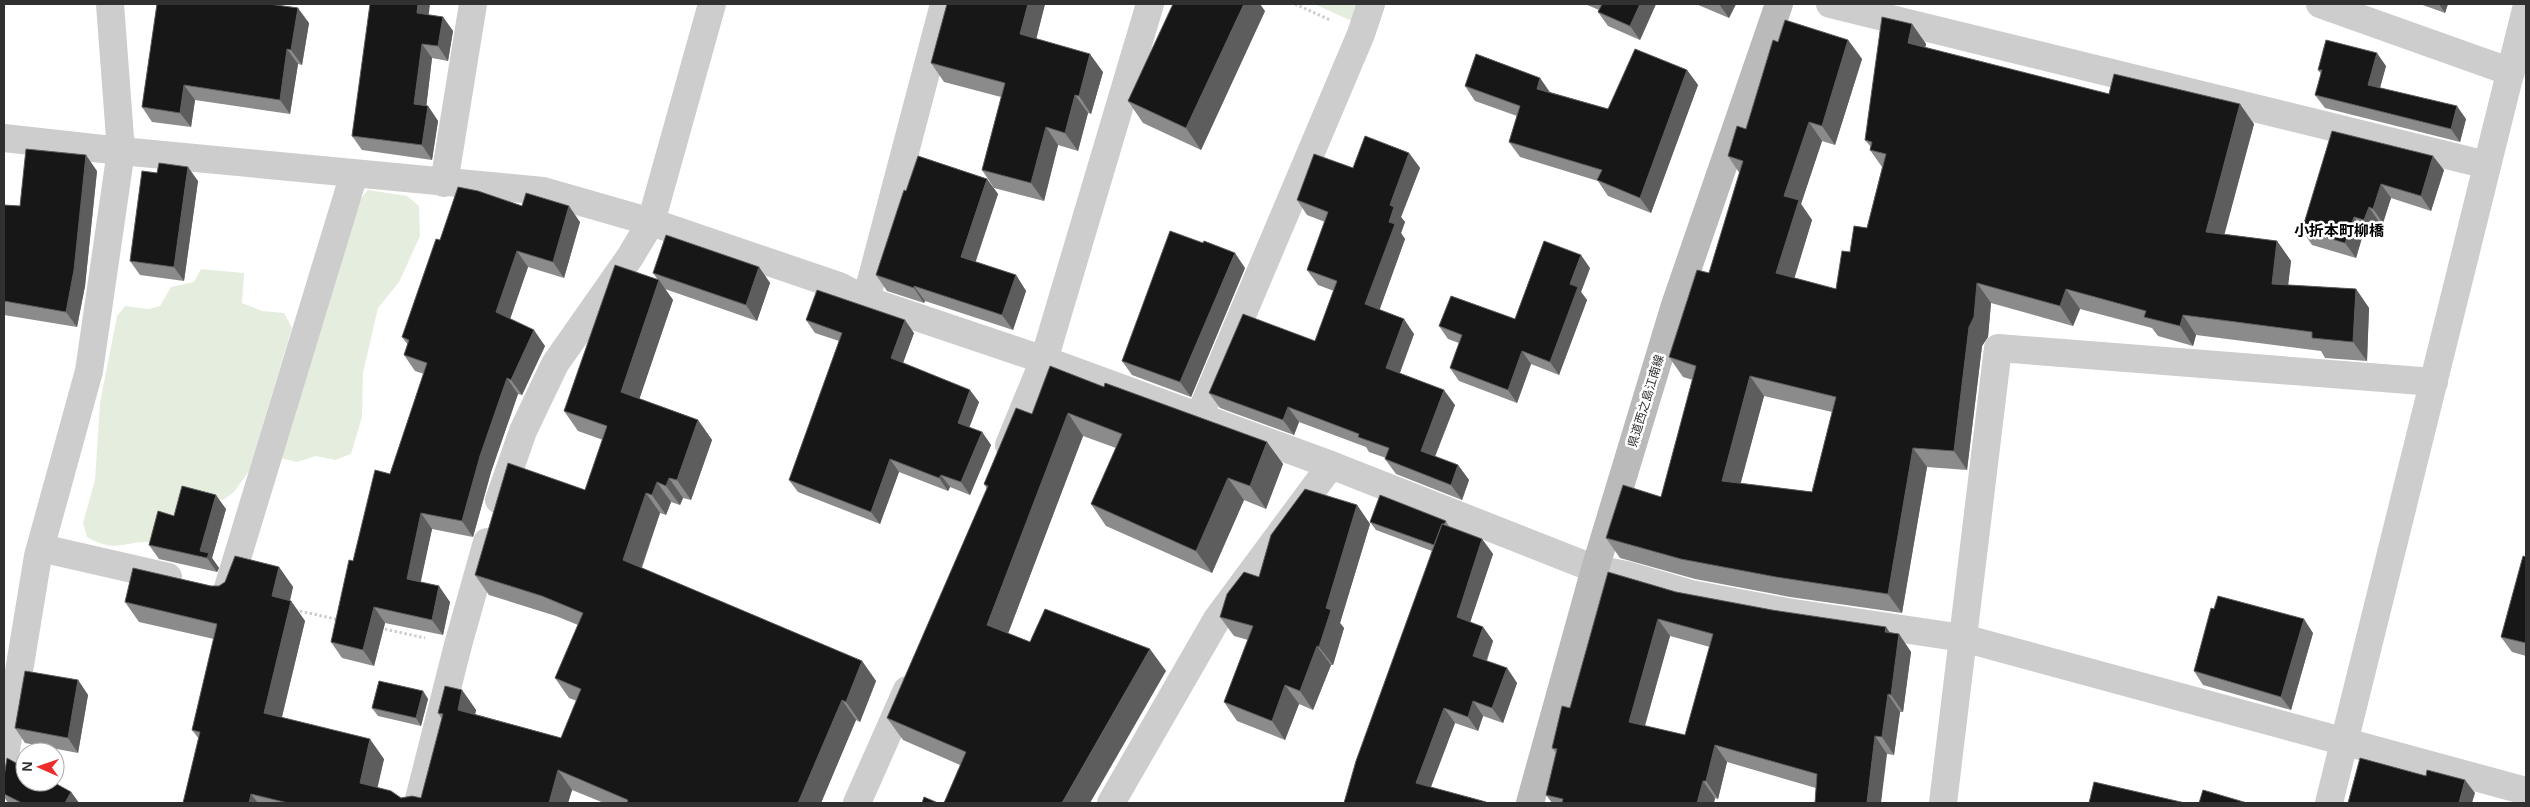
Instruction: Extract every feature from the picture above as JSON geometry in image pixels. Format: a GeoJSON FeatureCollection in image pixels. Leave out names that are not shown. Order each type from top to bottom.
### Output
{"type":"FeatureCollection","features":[{"type":"Feature","properties":{"kind":"main road","name":"県道西之島江南線"},"geometry":{"type":"LineString","coordinates":[[1530,803],[1595,569],[1675,305],[1779,4]]}},
{"type":"Feature","properties":{"kind":"street"},"geometry":{"type":"LineString","coordinates":[[4,762],[41,548],[89,371],[121,151],[110,4]]}},
{"type":"Feature","properties":{"kind":"street"},"geometry":{"type":"LineString","coordinates":[[444,183],[473,4]]}},
{"type":"Feature","properties":{"kind":"street"},"geometry":{"type":"LineString","coordinates":[[424,802],[458,645],[502,492],[522,431],[555,364],[630,257],[651,222],[712,4]]}},
{"type":"Feature","properties":{"kind":"street"},"geometry":{"type":"LineString","coordinates":[[866,300],[944,4]]}},
{"type":"Feature","properties":{"kind":"street"},"geometry":{"type":"LineString","coordinates":[[998,470],[1044,360],[1150,4]]}},
{"type":"Feature","properties":{"kind":"street"},"geometry":{"type":"LineString","coordinates":[[1199,417],[1362,34],[1371,4]]}},
{"type":"Feature","properties":{"kind":"street"},"geometry":{"type":"LineString","coordinates":[[1830,4],[2488,165]]}},
{"type":"Feature","properties":{"kind":"street"},"geometry":{"type":"LineString","coordinates":[[2320,4],[2511,72]]}},
{"type":"Feature","properties":{"kind":"street"},"geometry":{"type":"LineString","coordinates":[[2329,803],[2526,9]]}},
{"type":"Feature","properties":{"kind":"street"},"geometry":{"type":"LineString","coordinates":[[4,138],[444,183],[543,191],[651,222],[839,286],[866,300],[1044,360],[1332,465],[1595,569],[1691,594],[1787,612],[1963,638],[2526,791]]}},
{"type":"Feature","properties":{"kind":"street"},"geometry":{"type":"LineString","coordinates":[[41,548],[228,591],[354,174]]}},
{"type":"Feature","properties":{"kind":"street"},"geometry":{"type":"LineString","coordinates":[[1943,803],[1998,348],[2434,382]]}},
{"type":"Feature","properties":{"kind":"street"},"geometry":{"type":"LineString","coordinates":[[1111,803],[1217,619],[1332,465]]}},
{"type":"Feature","properties":{"kind":"street"},"geometry":{"type":"LineString","coordinates":[[857,803],[918,663]]}},
{"type":"Feature","properties":{"kind":"path"},"geometry":{"type":"LineString","coordinates":[[293,610],[342,620]]}},
{"type":"Feature","properties":{"kind":"path"},"geometry":{"type":"LineString","coordinates":[[370,626],[458,645]]}},
{"type":"Feature","properties":{"kind":"green space"},"geometry":{"type":"Polygon","coordinates":[[[1314,4],[1360,4],[1354,22],[1314,4]]]}},
{"type":"Feature","properties":{"kind":"green space"},"geometry":{"type":"Polygon","coordinates":[[[368,190],[407,196],[419,206],[420,236],[399,282],[378,308],[363,373],[362,417],[351,454],[335,460],[316,456],[297,462],[277,457],[357,203],[368,190]]]}},
{"type":"Feature","properties":{"kind":"green space"},"geometry":{"type":"Polygon","coordinates":[[[201,269],[244,273],[242,303],[262,311],[284,313],[292,328],[249,471],[234,492],[223,500],[196,494],[181,519],[165,520],[150,542],[119,546],[105,545],[87,537],[83,523],[95,480],[100,403],[117,316],[125,306],[148,309],[160,306],[171,287],[194,282],[201,269]]]}},
{"type":"Feature","properties":{"kind":"building"},"geometry":{"type":"Polygon","coordinates":[[[157,4],[269,4],[298,8],[291,50],[287,49],[280,100],[184,85],[180,113],[142,107],[157,4]]]}},
{"type":"Feature","properties":{"kind":"building"},"geometry":{"type":"Polygon","coordinates":[[[370,4],[418,4],[417,13],[443,17],[438,46],[422,44],[414,104],[428,106],[422,145],[352,136],[370,4]]]}},
{"type":"Feature","properties":{"kind":"building"},"geometry":{"type":"Polygon","coordinates":[[[947,4],[1028,4],[1020,34],[1090,54],[1079,96],[1075,95],[1065,133],[1046,127],[1031,183],[982,170],[1005,83],[931,63],[947,4]]]}},
{"type":"Feature","properties":{"kind":"building"},"geometry":{"type":"Polygon","coordinates":[[[1173,4],[1244,4],[1186,128],[1128,101],[1173,4]]]}},
{"type":"Feature","properties":{"kind":"building"},"geometry":{"type":"Polygon","coordinates":[[[1602,4],[1640,4],[1630,26],[1598,12],[1602,4]]]}},
{"type":"Feature","properties":{"kind":"building"},"geometry":{"type":"Polygon","coordinates":[[[1882,17],[1912,24],[1908,43],[2109,94],[2114,74],[2240,104],[2206,232],[2277,241],[2272,284],[2356,289],[2353,342],[2312,338],[2312,332],[2183,315],[2180,326],[2144,317],[2146,311],[2066,289],[2060,306],[1977,283],[1974,317],[1969,327],[1954,451],[1913,448],[1888,594],[1776,577],[1681,559],[1606,538],[1623,485],[1661,497],[1696,366],[1669,357],[1697,270],[1709,273],[1743,161],[1728,156],[1737,126],[1746,129],[1773,40],[1778,42],[1785,20],[1848,40],[1822,126],[1809,122],[1784,196],[1799,200],[1776,273],[1836,289],[1842,251],[1850,252],[1854,226],[1867,228],[1886,154],[1870,150],[1872,142],[1865,140],[1882,17]],[[1750,376],[1722,481],[1812,492],[1836,397],[1750,376]]]}},
{"type":"Feature","properties":{"kind":"building"},"geometry":{"type":"Polygon","coordinates":[[[2326,40],[2377,53],[2368,85],[2457,106],[2451,129],[2315,95],[2322,70],[2318,70],[2326,40]]]}},
{"type":"Feature","properties":{"kind":"building"},"geometry":{"type":"Polygon","coordinates":[[[1635,49],[1687,70],[1640,198],[1597,180],[1602,170],[1509,142],[1520,106],[1465,86],[1476,54],[1540,78],[1537,89],[1608,109],[1635,49]]]}},
{"type":"Feature","properties":{"kind":"building"},"geometry":{"type":"Polygon","coordinates":[[[2332,131],[2433,156],[2421,196],[2381,184],[2373,209],[2369,207],[2364,220],[2354,217],[2345,243],[2302,230],[2332,131]]]}},
{"type":"Feature","properties":{"kind":"building"},"geometry":{"type":"Polygon","coordinates":[[[1365,136],[1409,153],[1390,205],[1394,207],[1389,222],[1395,224],[1365,304],[1404,319],[1386,368],[1444,390],[1421,451],[1458,465],[1451,485],[1385,459],[1389,448],[1358,437],[1359,434],[1288,407],[1283,420],[1209,393],[1243,314],[1315,341],[1337,281],[1307,270],[1328,212],[1297,200],[1314,154],[1353,168],[1365,136]]]}},
{"type":"Feature","properties":{"kind":"building"},"geometry":{"type":"Polygon","coordinates":[[[26,149],[86,155],[74,270],[66,312],[4,301],[4,205],[20,206],[26,149]]]}},
{"type":"Feature","properties":{"kind":"building"},"geometry":{"type":"Polygon","coordinates":[[[918,156],[987,179],[961,257],[1016,275],[1002,315],[876,275],[904,190],[906,191],[918,156]]]}},
{"type":"Feature","properties":{"kind":"building"},"geometry":{"type":"Polygon","coordinates":[[[159,163],[188,167],[174,267],[130,261],[142,171],[157,173],[159,163]]]}},
{"type":"Feature","properties":{"kind":"building"},"geometry":{"type":"Polygon","coordinates":[[[458,187],[478,191],[522,206],[526,193],[569,206],[553,262],[517,251],[496,312],[534,330],[511,380],[507,378],[480,456],[462,521],[421,513],[407,579],[439,586],[432,620],[374,607],[363,650],[331,642],[349,560],[353,561],[375,470],[390,474],[427,363],[404,355],[409,340],[402,337],[436,239],[440,240],[458,187]]]}},
{"type":"Feature","properties":{"kind":"building"},"geometry":{"type":"Polygon","coordinates":[[[1170,231],[1235,253],[1180,382],[1122,361],[1170,231]]]}},
{"type":"Feature","properties":{"kind":"building"},"geometry":{"type":"Polygon","coordinates":[[[666,235],[759,267],[746,305],[653,273],[666,235]]]}},
{"type":"Feature","properties":{"kind":"building"},"geometry":{"type":"Polygon","coordinates":[[[1544,241],[1581,255],[1570,284],[1578,287],[1550,362],[1522,351],[1508,390],[1450,368],[1462,335],[1439,326],[1451,296],[1515,319],[1544,241]]]}},
{"type":"Feature","properties":{"kind":"building"},"geometry":{"type":"Polygon","coordinates":[[[615,265],[659,280],[621,392],[698,420],[677,480],[669,478],[666,486],[657,482],[652,495],[646,493],[623,560],[862,661],[846,702],[842,700],[798,803],[627,803],[628,800],[558,770],[549,803],[288,803],[251,794],[249,803],[183,803],[200,732],[192,730],[217,624],[125,602],[133,568],[211,586],[219,586],[225,582],[235,556],[279,567],[272,596],[291,601],[264,713],[370,739],[360,783],[391,791],[401,798],[412,796],[421,798],[443,714],[438,713],[445,686],[462,690],[458,710],[561,738],[581,689],[555,678],[583,613],[542,596],[475,575],[508,463],[585,490],[607,426],[564,411],[615,265]]]}},
{"type":"Feature","properties":{"kind":"building"},"geometry":{"type":"Polygon","coordinates":[[[817,290],[905,320],[891,358],[970,390],[958,423],[982,432],[961,482],[941,475],[939,478],[890,459],[871,512],[789,480],[842,333],[806,320],[817,290]]]}},
{"type":"Feature","properties":{"kind":"building"},"geometry":{"type":"Polygon","coordinates":[[[1050,366],[1104,387],[1105,383],[1267,442],[1250,486],[1228,478],[1196,551],[1091,504],[1122,434],[1068,413],[987,625],[1030,642],[1045,609],[1150,649],[1062,803],[944,803],[966,752],[887,718],[988,486],[984,484],[1016,408],[1032,414],[1050,366]]]}},
{"type":"Feature","properties":{"kind":"building"},"geometry":{"type":"Polygon","coordinates":[[[182,486],[216,495],[200,551],[209,553],[207,558],[149,545],[158,511],[174,516],[182,486]]]}},
{"type":"Feature","properties":{"kind":"building"},"geometry":{"type":"Polygon","coordinates":[[[1305,489],[1357,505],[1326,608],[1331,610],[1319,647],[1317,646],[1300,691],[1285,685],[1272,721],[1224,702],[1253,626],[1220,617],[1227,594],[1244,572],[1259,577],[1271,535],[1305,489]]]}},
{"type":"Feature","properties":{"kind":"building"},"geometry":{"type":"Polygon","coordinates":[[[1380,495],[1446,521],[1442,524],[1434,545],[1370,522],[1380,495]]]}},
{"type":"Feature","properties":{"kind":"building"},"geometry":{"type":"Polygon","coordinates":[[[1442,524],[1482,539],[1457,617],[1483,627],[1473,656],[1507,668],[1492,708],[1473,701],[1468,717],[1444,708],[1416,783],[1486,803],[1344,803],[1356,761],[1442,524]]]}},
{"type":"Feature","properties":{"kind":"building"},"geometry":{"type":"Polygon","coordinates":[[[2523,556],[2526,557],[2526,643],[2501,637],[2523,556]]]}},
{"type":"Feature","properties":{"kind":"building"},"geometry":{"type":"Polygon","coordinates":[[[1608,572],[1676,592],[1772,610],[1886,627],[1885,632],[1899,634],[1891,695],[1888,694],[1882,737],[1875,736],[1867,803],[1815,803],[1817,774],[1715,745],[1706,781],[1703,781],[1697,803],[1562,803],[1563,799],[1546,795],[1557,749],[1552,748],[1562,706],[1570,708],[1608,572]],[[1658,619],[1629,722],[1685,735],[1713,634],[1658,619]]]}},
{"type":"Feature","properties":{"kind":"building"},"geometry":{"type":"Polygon","coordinates":[[[2218,596],[2304,619],[2281,697],[2194,671],[2211,608],[2214,609],[2218,596]]]}},
{"type":"Feature","properties":{"kind":"building"},"geometry":{"type":"Polygon","coordinates":[[[25,671],[78,680],[68,738],[15,728],[25,671]]]}},
{"type":"Feature","properties":{"kind":"building"},"geometry":{"type":"Polygon","coordinates":[[[379,681],[423,691],[416,718],[372,708],[379,681]]]}},
{"type":"Feature","properties":{"kind":"building"},"geometry":{"type":"Polygon","coordinates":[[[7,758],[15,762],[15,792],[65,792],[65,789],[71,792],[65,803],[22,803],[4,794],[7,758]]]}},
{"type":"Feature","properties":{"kind":"building"},"geometry":{"type":"Polygon","coordinates":[[[2360,758],[2426,776],[2427,770],[2465,780],[2459,803],[2348,803],[2360,758]]]}},
{"type":"Feature","properties":{"kind":"building"},"geometry":{"type":"Polygon","coordinates":[[[2094,782],[2185,803],[2089,803],[2094,782]]]}},
{"type":"Feature","properties":{"kind":"building"},"geometry":{"type":"Polygon","coordinates":[[[2203,790],[2247,803],[2199,803],[2203,790]]]}},
{"type":"Feature","properties":{"kind":"building"},"geometry":{"type":"Polygon","coordinates":[[[924,797],[938,803],[922,803],[924,797]]]}},
{"type":"Feature","properties":{"kind":"district","name":"小折本町柳橋"},"geometry":{"type":"Point","coordinates":[2339,230]}}]}
